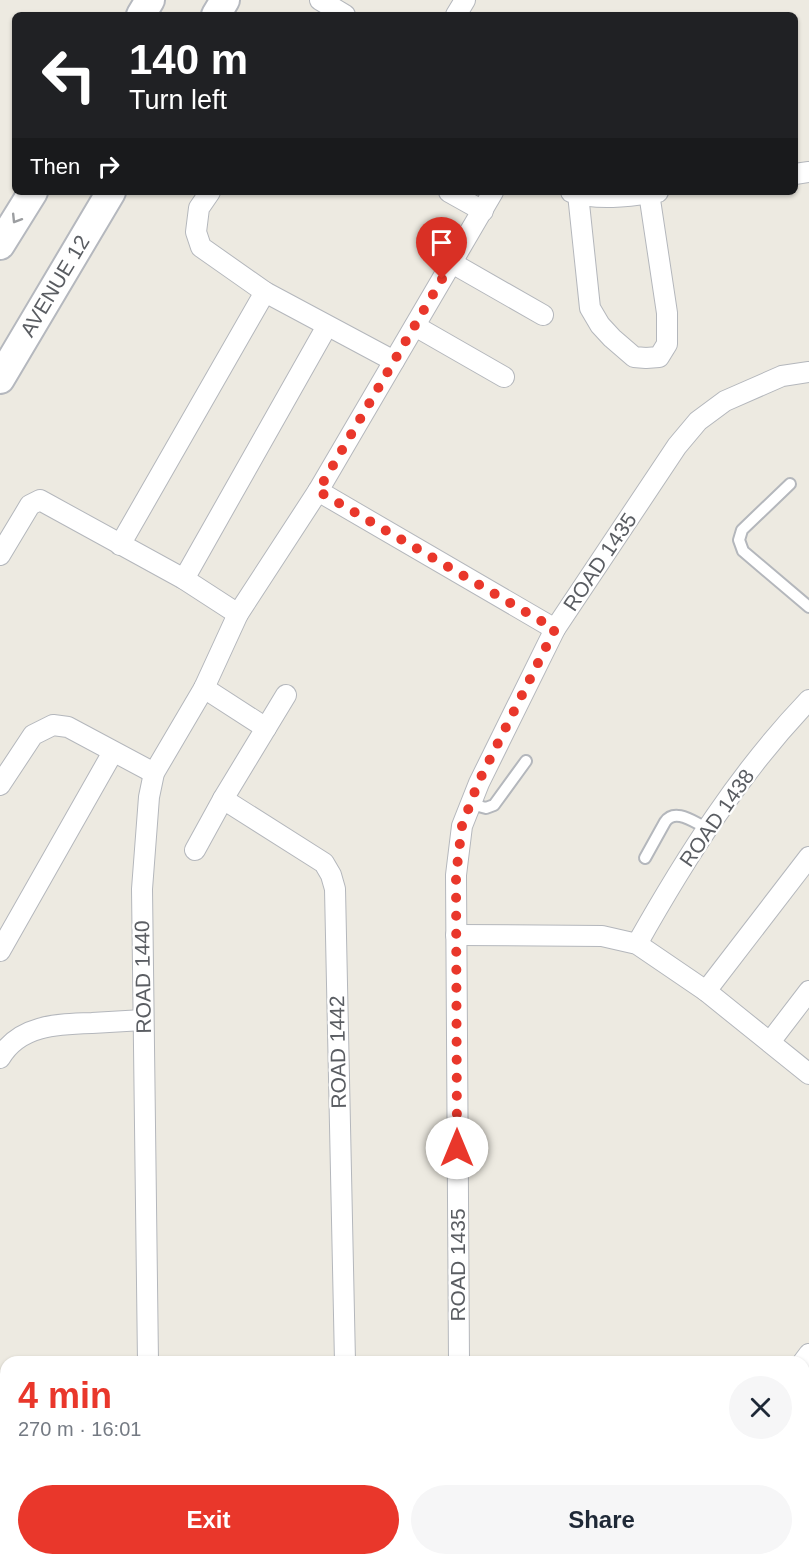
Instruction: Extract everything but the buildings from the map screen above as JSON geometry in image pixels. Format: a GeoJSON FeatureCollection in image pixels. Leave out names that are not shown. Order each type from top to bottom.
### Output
{"type":"FeatureCollection","features":[{"type":"Feature","properties":{"kind":"street"},"geometry":{"type":"LineString","coordinates":[[320,0],[340,12]]}},
{"type":"Feature","properties":{"kind":"street"},"geometry":{"type":"LineString","coordinates":[[0,245],[31,195]]}},
{"type":"Feature","properties":{"kind":"street","name":"AVENUE 12"},"geometry":{"type":"LineString","coordinates":[[0,379],[109,195]]}},
{"type":"Feature","properties":{"kind":"street"},"geometry":{"type":"LineString","coordinates":[[208,195],[199,208],[196,232],[201,247],[265,292],[394,361]]}},
{"type":"Feature","properties":{"kind":"street"},"geometry":{"type":"LineString","coordinates":[[454,195],[483,211]]}},
{"type":"Feature","properties":{"kind":"street","name":"ROAD 1440"},"geometry":{"type":"LineString","coordinates":[[148,1356],[142,889],[149,797],[154,773],[204,688],[238,614],[318,491],[491,195]]}},
{"type":"Feature","properties":{"kind":"street"},"geometry":{"type":"LineString","coordinates":[[574,195],[590,308],[600,325],[612,338],[634,357],[646,358],[659,357],[666,344],[667,323],[653,195]]}},
{"type":"Feature","properties":{"kind":"street"},"geometry":{"type":"LineString","coordinates":[[595,195],[616,197],[634,195]]}},
{"type":"Feature","properties":{"kind":"street"},"geometry":{"type":"LineString","coordinates":[[452,263],[543,315]]}},
{"type":"Feature","properties":{"kind":"street"},"geometry":{"type":"LineString","coordinates":[[120,545],[265,292]]}},
{"type":"Feature","properties":{"kind":"street"},"geometry":{"type":"LineString","coordinates":[[184,579],[327,326]]}},
{"type":"Feature","properties":{"kind":"street"},"geometry":{"type":"LineString","coordinates":[[415,326],[504,377]]}},
{"type":"Feature","properties":{"kind":"street","name":"ROAD 1435"},"geometry":{"type":"LineString","coordinates":[[459,1356],[456,875],[462,826],[478,783],[555,629],[677,446],[698,421],[725,401],[782,376],[809,372]]}},
{"type":"Feature","properties":{"kind":"street"},"geometry":{"type":"LineString","coordinates":[[318,491],[555,629]]}},
{"type":"Feature","properties":{"kind":"street"},"geometry":{"type":"LineString","coordinates":[[0,555],[30,505],[40,500],[184,579],[238,614]]}},
{"type":"Feature","properties":{"kind":"street"},"geometry":{"type":"LineString","coordinates":[[204,688],[266,728]]}},
{"type":"Feature","properties":{"kind":"street"},"geometry":{"type":"LineString","coordinates":[[195,850],[286,695]]}},
{"type":"Feature","properties":{"kind":"street","name":"ROAD 1438"},"geometry":{"type":"LineString","coordinates":[[638,944],[671,885],[707,828],[754,765],[809,700]]}},
{"type":"Feature","properties":{"kind":"street"},"geometry":{"type":"LineString","coordinates":[[0,785],[33,735],[53,724],[68,727],[154,773]]}},
{"type":"Feature","properties":{"kind":"street"},"geometry":{"type":"LineString","coordinates":[[0,951],[113,752]]}},
{"type":"Feature","properties":{"kind":"street","name":"ROAD 1442"},"geometry":{"type":"LineString","coordinates":[[223,800],[324,862],[332,875],[345,1356]]}},
{"type":"Feature","properties":{"kind":"street"},"geometry":{"type":"LineString","coordinates":[[706,991],[809,857]]}},
{"type":"Feature","properties":{"kind":"street"},"geometry":{"type":"LineString","coordinates":[[456,934],[602,936],[638,944],[706,991],[809,1074]]}},
{"type":"Feature","properties":{"kind":"street"},"geometry":{"type":"LineString","coordinates":[[770,1042],[809,991]]}},
{"type":"Feature","properties":{"kind":"street"},"geometry":{"type":"LineString","coordinates":[[0,1058],[6,1048],[28,1032],[56,1024],[144,1020]]}},
{"type":"Feature","properties":{"kind":"lane"},"geometry":{"type":"LineString","coordinates":[[790,484],[742,530],[739,540],[742,550],[809,607]]}},
{"type":"Feature","properties":{"kind":"lane"},"geometry":{"type":"LineString","coordinates":[[471,804],[486,808],[494,805],[526,760]]}},
{"type":"Feature","properties":{"kind":"lane"},"geometry":{"type":"LineString","coordinates":[[645,858],[665,822],[672,815],[681,816],[707,828]]}},
{"type":"Feature","properties":{"kind":"route"},"geometry":{"type":"LineString","coordinates":[[442,279],[318,491],[555,629],[478,783],[462,826],[456,875],[457,1148]]}}]}
